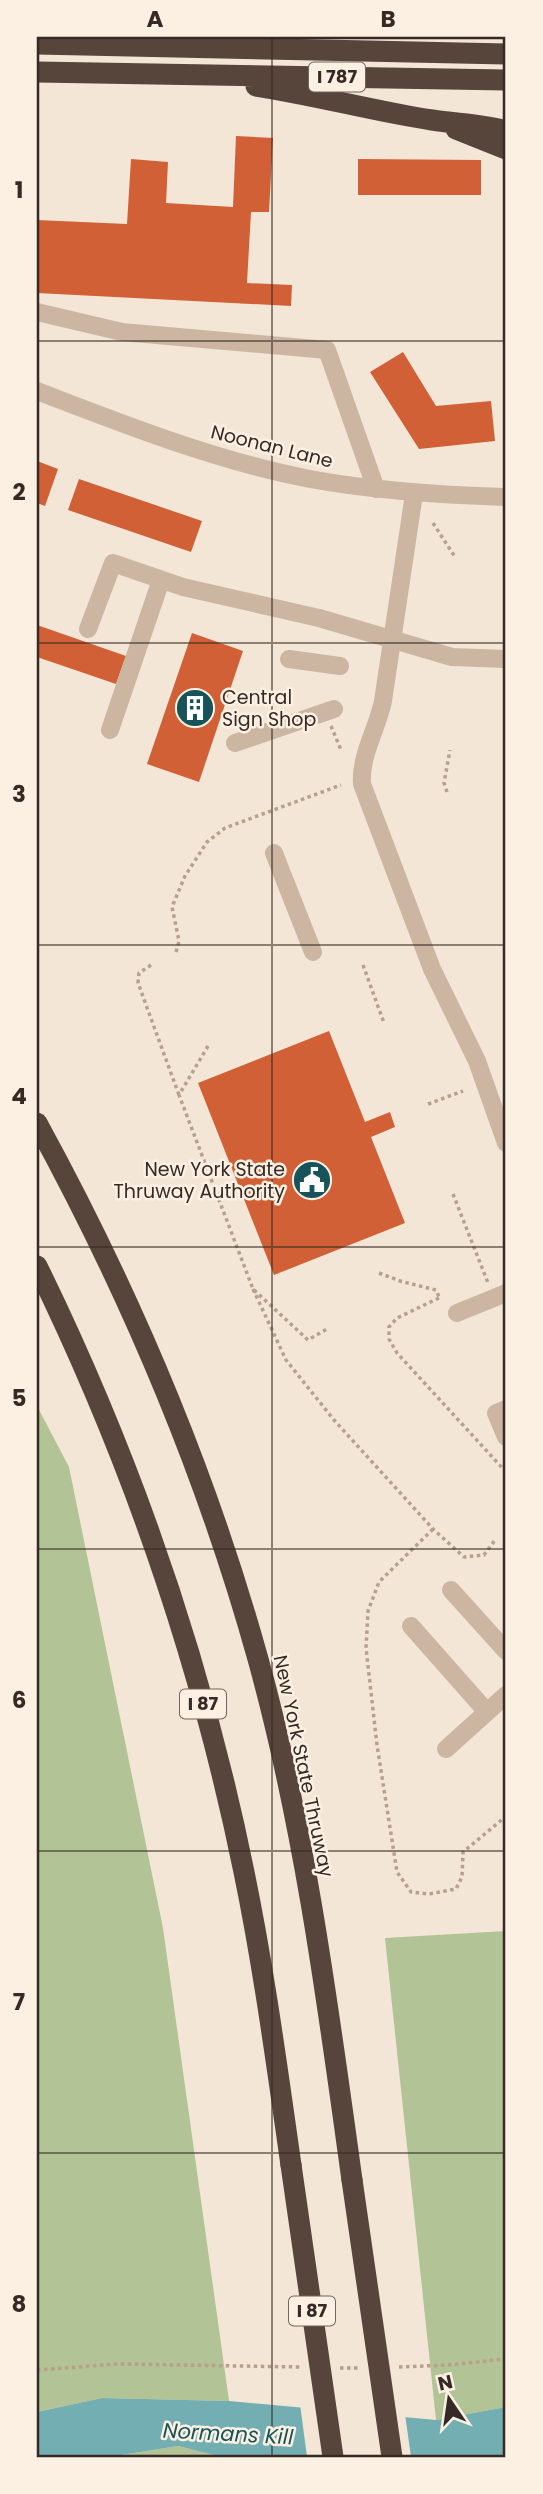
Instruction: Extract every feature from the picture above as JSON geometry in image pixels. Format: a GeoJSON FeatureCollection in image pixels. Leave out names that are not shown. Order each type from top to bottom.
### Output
{"type":"FeatureCollection","features":[{"type":"Feature","properties":{"kind":"highway"},"geometry":{"type":"LineString","coordinates":[[133,41],[216,37]]}},
{"type":"Feature","properties":{"kind":"highway","name":"I 787"},"geometry":{"type":"LineString","coordinates":[[37,44],[133,41],[506,54]]}},
{"type":"Feature","properties":{"kind":"highway","name":"I 787"},"geometry":{"type":"LineString","coordinates":[[37,72],[506,80]]}},
{"type":"Feature","properties":{"kind":"highway"},"geometry":{"type":"LineString","coordinates":[[167,74],[310,94],[431,120],[486,125],[506,131]]}},
{"type":"Feature","properties":{"kind":"highway"},"geometry":{"type":"LineString","coordinates":[[431,120],[506,149]]}},
{"type":"Feature","properties":{"kind":"highway","name":"New York State Thruway"},"geometry":{"type":"LineString","coordinates":[[37,1123],[97,1236],[145,1340],[177,1418],[248,1625],[284,1772],[320,1955],[392,2457]]}},
{"type":"Feature","properties":{"kind":"highway","name":"I 87"},"geometry":{"type":"LineString","coordinates":[[37,1266],[98,1399],[135,1489],[168,1585],[200,1692],[244,1869],[267,2002],[333,2457]]}},
{"type":"Feature","properties":{"kind":"street"},"geometry":{"type":"LineString","coordinates":[[37,312],[122,332],[327,350],[376,489]]}},
{"type":"Feature","properties":{"kind":"street","name":"Noonan Lane"},"geometry":{"type":"LineString","coordinates":[[37,391],[137,429],[214,454],[307,478],[414,494],[506,497]]}},
{"type":"Feature","properties":{"kind":"street"},"geometry":{"type":"LineString","coordinates":[[414,494],[381,713],[366,752],[362,785],[432,969],[477,1060],[506,1143]]}},
{"type":"Feature","properties":{"kind":"street"},"geometry":{"type":"LineString","coordinates":[[88,629],[113,563],[183,587],[319,618],[452,657],[506,659]]}},
{"type":"Feature","properties":{"kind":"street"},"geometry":{"type":"LineString","coordinates":[[110,730],[161,580]]}},
{"type":"Feature","properties":{"kind":"street"},"geometry":{"type":"LineString","coordinates":[[289,659],[340,666]]}},
{"type":"Feature","properties":{"kind":"street"},"geometry":{"type":"LineString","coordinates":[[235,743],[330,710]]}},
{"type":"Feature","properties":{"kind":"street"},"geometry":{"type":"LineString","coordinates":[[274,853],[313,952]]}},
{"type":"Feature","properties":{"kind":"street"},"geometry":{"type":"LineString","coordinates":[[457,1313],[500,1296]]}},
{"type":"Feature","properties":{"kind":"street"},"geometry":{"type":"LineString","coordinates":[[506,1409],[496,1413],[506,1437]]}},
{"type":"Feature","properties":{"kind":"street"},"geometry":{"type":"LineString","coordinates":[[451,1590],[506,1651]]}},
{"type":"Feature","properties":{"kind":"street"},"geometry":{"type":"LineString","coordinates":[[411,1626],[486,1712]]}},
{"type":"Feature","properties":{"kind":"street"},"geometry":{"type":"LineString","coordinates":[[446,1749],[506,1695]]}},
{"type":"Feature","properties":{"kind":"path"},"geometry":{"type":"LineString","coordinates":[[433,523],[455,557]]}},
{"type":"Feature","properties":{"kind":"path"},"geometry":{"type":"LineString","coordinates":[[330,710],[341,750]]}},
{"type":"Feature","properties":{"kind":"path"},"geometry":{"type":"LineString","coordinates":[[447,792],[444,783],[450,750]]}},
{"type":"Feature","properties":{"kind":"path"},"geometry":{"type":"LineString","coordinates":[[176,953],[179,941],[172,907],[185,876],[207,842],[225,828],[341,785]]}},
{"type":"Feature","properties":{"kind":"path"},"geometry":{"type":"LineString","coordinates":[[150,965],[139,973],[138,984],[253,1289],[286,1360],[334,1420],[433,1529],[464,1557],[484,1555],[495,1540]]}},
{"type":"Feature","properties":{"kind":"path"},"geometry":{"type":"LineString","coordinates":[[363,965],[384,1023]]}},
{"type":"Feature","properties":{"kind":"path"},"geometry":{"type":"LineString","coordinates":[[179,1095],[208,1046]]}},
{"type":"Feature","properties":{"kind":"path"},"geometry":{"type":"LineString","coordinates":[[428,1104],[463,1091]]}},
{"type":"Feature","properties":{"kind":"path"},"geometry":{"type":"LineString","coordinates":[[453,1194],[500,1296]]}},
{"type":"Feature","properties":{"kind":"path"},"geometry":{"type":"LineString","coordinates":[[379,1273],[436,1290]]}},
{"type":"Feature","properties":{"kind":"path"},"geometry":{"type":"LineString","coordinates":[[253,1289],[308,1340],[327,1329]]}},
{"type":"Feature","properties":{"kind":"path"},"geometry":{"type":"LineString","coordinates":[[439,1298],[397,1318],[389,1327],[389,1339],[397,1353],[506,1472]]}},
{"type":"Feature","properties":{"kind":"path"},"geometry":{"type":"LineString","coordinates":[[433,1529],[379,1582],[368,1611],[366,1648],[375,1731],[397,1872],[411,1892],[429,1894],[456,1889],[462,1877],[463,1852],[504,1818]]}},
{"type":"Feature","properties":{"kind":"path"},"geometry":{"type":"LineString","coordinates":[[393,2367],[506,2359]]}},
{"type":"Feature","properties":{"kind":"path"},"geometry":{"type":"LineString","coordinates":[[37,2370],[118,2364],[312,2368]]}},
{"type":"Feature","properties":{"kind":"path"},"geometry":{"type":"LineString","coordinates":[[339,2368],[366,2368]]}},
{"type":"Feature","properties":{"kind":"green space"},"geometry":{"type":"Polygon","coordinates":[[[37,1406],[69,1467],[163,1928],[229,2401],[102,2398],[37,2412],[37,1406]]]}},
{"type":"Feature","properties":{"kind":"green space"},"geometry":{"type":"Polygon","coordinates":[[[506,1931],[506,2407],[436,2420],[385,1938],[506,1931]]]}},
{"type":"Feature","properties":{"kind":"green space"},"geometry":{"type":"Polygon","coordinates":[[[178,2446],[222,2457],[109,2457],[178,2446]]]}},
{"type":"Feature","properties":{"kind":"water","name":"Normans Kill"},"geometry":{"type":"Polygon","coordinates":[[[102,2398],[229,2401],[436,2420],[506,2407],[506,2457],[222,2457],[178,2446],[109,2457],[37,2457],[37,2412],[102,2398]]]}},
{"type":"Feature","properties":{"kind":"pier"},"geometry":{"type":"Polygon","coordinates":[[[300,2404],[405,2414],[411,2457],[307,2457],[300,2404]]]}},
{"type":"Feature","properties":{"kind":"building"},"geometry":{"type":"Polygon","coordinates":[[[236,136],[273,138],[269,212],[251,212],[247,283],[292,285],[291,306],[37,293],[37,220],[127,224],[131,159],[168,162],[166,203],[233,207],[236,136]]]}},
{"type":"Feature","properties":{"kind":"building"},"geometry":{"type":"Polygon","coordinates":[[[358,159],[481,160],[481,195],[358,195],[358,159]]]}},
{"type":"Feature","properties":{"kind":"building"},"geometry":{"type":"Polygon","coordinates":[[[403,352],[436,406],[491,401],[495,441],[419,449],[370,372],[403,352]]]}},
{"type":"Feature","properties":{"kind":"building"},"geometry":{"type":"Polygon","coordinates":[[[37,461],[58,469],[45,506],[37,503],[37,461]]]}},
{"type":"Feature","properties":{"kind":"building"},"geometry":{"type":"Polygon","coordinates":[[[79,479],[202,521],[191,552],[68,510],[79,479]]]}},
{"type":"Feature","properties":{"kind":"building"},"geometry":{"type":"Polygon","coordinates":[[[37,625],[126,656],[116,684],[37,657],[37,625]]]}},
{"type":"Feature","properties":{"kind":"building","name":"Central Sign Shop"},"geometry":{"type":"Polygon","coordinates":[[[192,633],[243,651],[199,782],[147,764],[192,633]]]}},
{"type":"Feature","properties":{"kind":"building","name":"New York State Thruway Authority"},"geometry":{"type":"Polygon","coordinates":[[[329,1031],[365,1122],[390,1112],[395,1127],[371,1137],[405,1223],[274,1275],[198,1083],[329,1031]]]}},
{"type":"Feature","properties":{"kind":"place","name":"Central Sign Shop"},"geometry":{"type":"Point","coordinates":[195,708]}},
{"type":"Feature","properties":{"kind":"place","name":"New York State Thruway Authority"},"geometry":{"type":"Point","coordinates":[312,1180]}}]}
